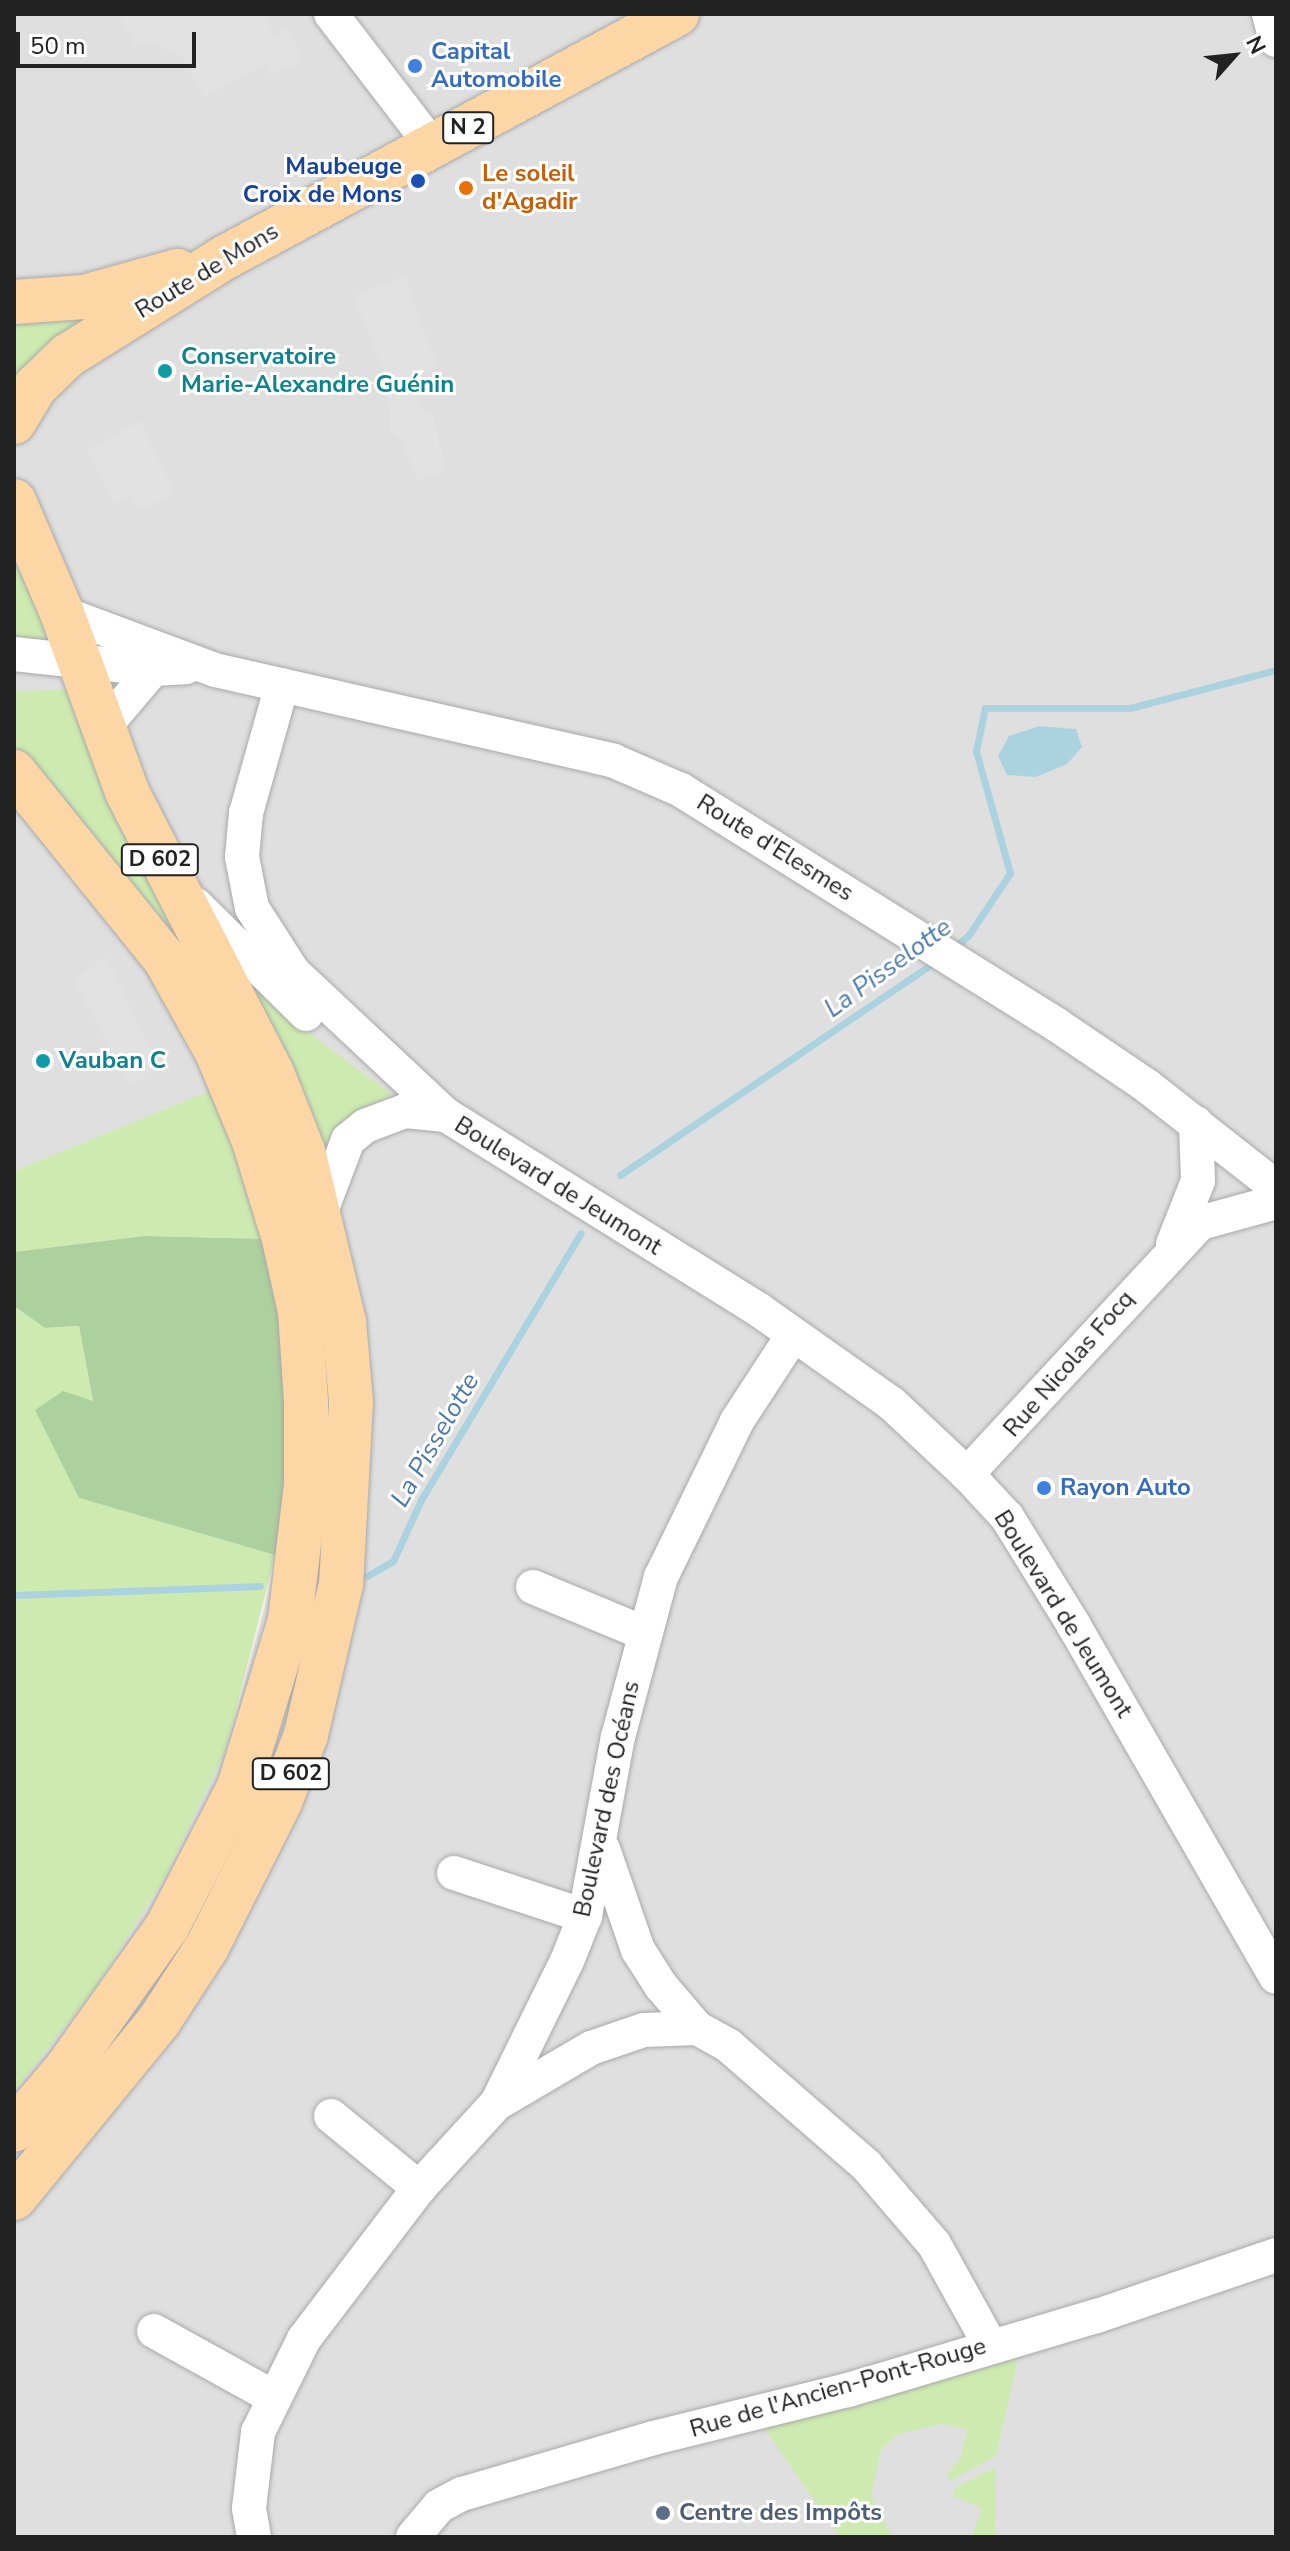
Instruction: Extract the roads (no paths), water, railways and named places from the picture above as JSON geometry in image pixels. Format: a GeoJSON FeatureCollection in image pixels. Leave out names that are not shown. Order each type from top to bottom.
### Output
{"type":"FeatureCollection","features":[{"type":"Feature","properties":{"kind":"main road","name":"Route de Mons"},"geometry":{"type":"LineString","coordinates":[[14,422],[35,387],[67,356],[222,259],[677,14]]}},
{"type":"Feature","properties":{"kind":"main road","name":"N 2"},"geometry":{"type":"LineString","coordinates":[[14,302],[84,297],[222,259]]}},
{"type":"Feature","properties":{"kind":"main road","name":"D 602"},"geometry":{"type":"LineString","coordinates":[[14,501],[62,613],[127,792],[272,1073],[321,1211],[344,1322],[351,1402],[349,1489],[341,1584],[306,1735],[263,1839],[207,1947],[125,2066],[14,2198]]}},
{"type":"Feature","properties":{"kind":"main road","name":"D 602"},"geometry":{"type":"LineString","coordinates":[[14,772],[165,959],[217,1052],[254,1141],[283,1235],[300,1311],[306,1401],[306,1484],[290,1620],[239,1787],[167,1927],[66,2069],[14,2130]]}},
{"type":"Feature","properties":{"kind":"street"},"geometry":{"type":"LineString","coordinates":[[331,14],[433,147]]}},
{"type":"Feature","properties":{"kind":"street"},"geometry":{"type":"LineString","coordinates":[[1269,14],[1276,40]]}},
{"type":"Feature","properties":{"kind":"street"},"geometry":{"type":"LineString","coordinates":[[62,613],[203,666]]}},
{"type":"Feature","properties":{"kind":"street"},"geometry":{"type":"LineString","coordinates":[[14,654],[153,669],[203,666]]}},
{"type":"Feature","properties":{"kind":"street","name":"Route d'Elesmes"},"geometry":{"type":"LineString","coordinates":[[203,666],[614,761],[681,790],[946,955],[1196,1123],[1276,1187]]}},
{"type":"Feature","properties":{"kind":"street"},"geometry":{"type":"LineString","coordinates":[[104,727],[153,669]]}},
{"type":"Feature","properties":{"kind":"street","name":"Boulevard de Jeumont"},"geometry":{"type":"LineString","coordinates":[[282,685],[246,813],[242,857],[252,908],[293,972],[446,1115],[793,1335],[891,1403],[967,1474],[1007,1517],[1073,1624],[1276,1977]]}},
{"type":"Feature","properties":{"kind":"street"},"geometry":{"type":"LineString","coordinates":[[168,875],[270,982],[323,1029],[446,1115]]}},
{"type":"Feature","properties":{"kind":"street","name":"Boulevard de Jeumont"},"geometry":{"type":"LineString","coordinates":[[321,1211],[348,1140],[365,1126],[405,1111],[446,1115]]}},
{"type":"Feature","properties":{"kind":"street","name":"Rue Nicolas Focq"},"geometry":{"type":"LineString","coordinates":[[1169,1251],[1198,1181],[1196,1123]]}},
{"type":"Feature","properties":{"kind":"street","name":"Rue Nicolas Focq"},"geometry":{"type":"LineString","coordinates":[[967,1474],[1169,1251],[1200,1223],[1276,1202]]}},
{"type":"Feature","properties":{"kind":"street","name":"Boulevard des Océans"},"geometry":{"type":"LineString","coordinates":[[254,2537],[249,2508],[258,2432],[273,2397],[330,2298],[419,2188],[497,2103],[585,1916],[602,1845],[618,1737],[661,1577],[692,1507],[737,1421],[793,1335]]}},
{"type":"Feature","properties":{"kind":"street"},"geometry":{"type":"LineString","coordinates":[[533,1587],[644,1633]]}},
{"type":"Feature","properties":{"kind":"street"},"geometry":{"type":"LineString","coordinates":[[602,1845],[638,1950],[697,2028],[729,2046],[866,2165],[934,2244],[990,2345]]}},
{"type":"Feature","properties":{"kind":"street"},"geometry":{"type":"LineString","coordinates":[[454,1873],[585,1916]]}},
{"type":"Feature","properties":{"kind":"street"},"geometry":{"type":"LineString","coordinates":[[497,2103],[591,2048],[644,2030],[697,2028]]}},
{"type":"Feature","properties":{"kind":"street"},"geometry":{"type":"LineString","coordinates":[[331,2116],[419,2188]]}},
{"type":"Feature","properties":{"kind":"street","name":"Rue de l'Ancien-Pont-Rouge"},"geometry":{"type":"LineString","coordinates":[[416,2530],[462,2494],[654,2438],[848,2390],[990,2345],[1097,2316],[1276,2255]]}},
{"type":"Feature","properties":{"kind":"street"},"geometry":{"type":"LineString","coordinates":[[154,2331],[273,2397]]}},
{"type":"Feature","properties":{"kind":"water"},"geometry":{"type":"Polygon","coordinates":[[[1039,726],[1076,729],[1082,747],[1067,764],[1036,777],[1007,775],[998,756],[1009,736],[1039,726]]]}},
{"type":"Feature","properties":{"kind":"waterway","name":"La Pisselotte"},"geometry":{"type":"LineString","coordinates":[[953,948],[968,936],[1010,873],[976,751],[985,708],[1130,708],[1276,670]]}},
{"type":"Feature","properties":{"kind":"waterway","name":"La Pisselotte"},"geometry":{"type":"LineString","coordinates":[[620,1175],[937,960]]}},
{"type":"Feature","properties":{"kind":"waterway","name":"La Pisselotte"},"geometry":{"type":"LineString","coordinates":[[367,1576],[393,1561],[421,1500],[581,1233]]}},
{"type":"Feature","properties":{"kind":"waterway","name":"La Pisselotte"},"geometry":{"type":"LineString","coordinates":[[14,1595],[260,1586]]}},
{"type":"Feature","properties":{"kind":"place","name":"Capital Automobile"},"geometry":{"type":"Point","coordinates":[415,66]}},
{"type":"Feature","properties":{"kind":"place","name":"Maubeuge Croix de Mons"},"geometry":{"type":"Point","coordinates":[418,181]}},
{"type":"Feature","properties":{"kind":"place","name":"Le soleil d'Agadir"},"geometry":{"type":"Point","coordinates":[466,188]}},
{"type":"Feature","properties":{"kind":"place","name":"Conservatoire Marie-Alexandre Guénin"},"geometry":{"type":"Point","coordinates":[165,371]}},
{"type":"Feature","properties":{"kind":"place","name":"Vauban C"},"geometry":{"type":"Point","coordinates":[43,1061]}},
{"type":"Feature","properties":{"kind":"place","name":"Rayon Auto"},"geometry":{"type":"Point","coordinates":[1044,1488]}},
{"type":"Feature","properties":{"kind":"place","name":"Centre des Impôts"},"geometry":{"type":"Point","coordinates":[663,2513]}}]}
